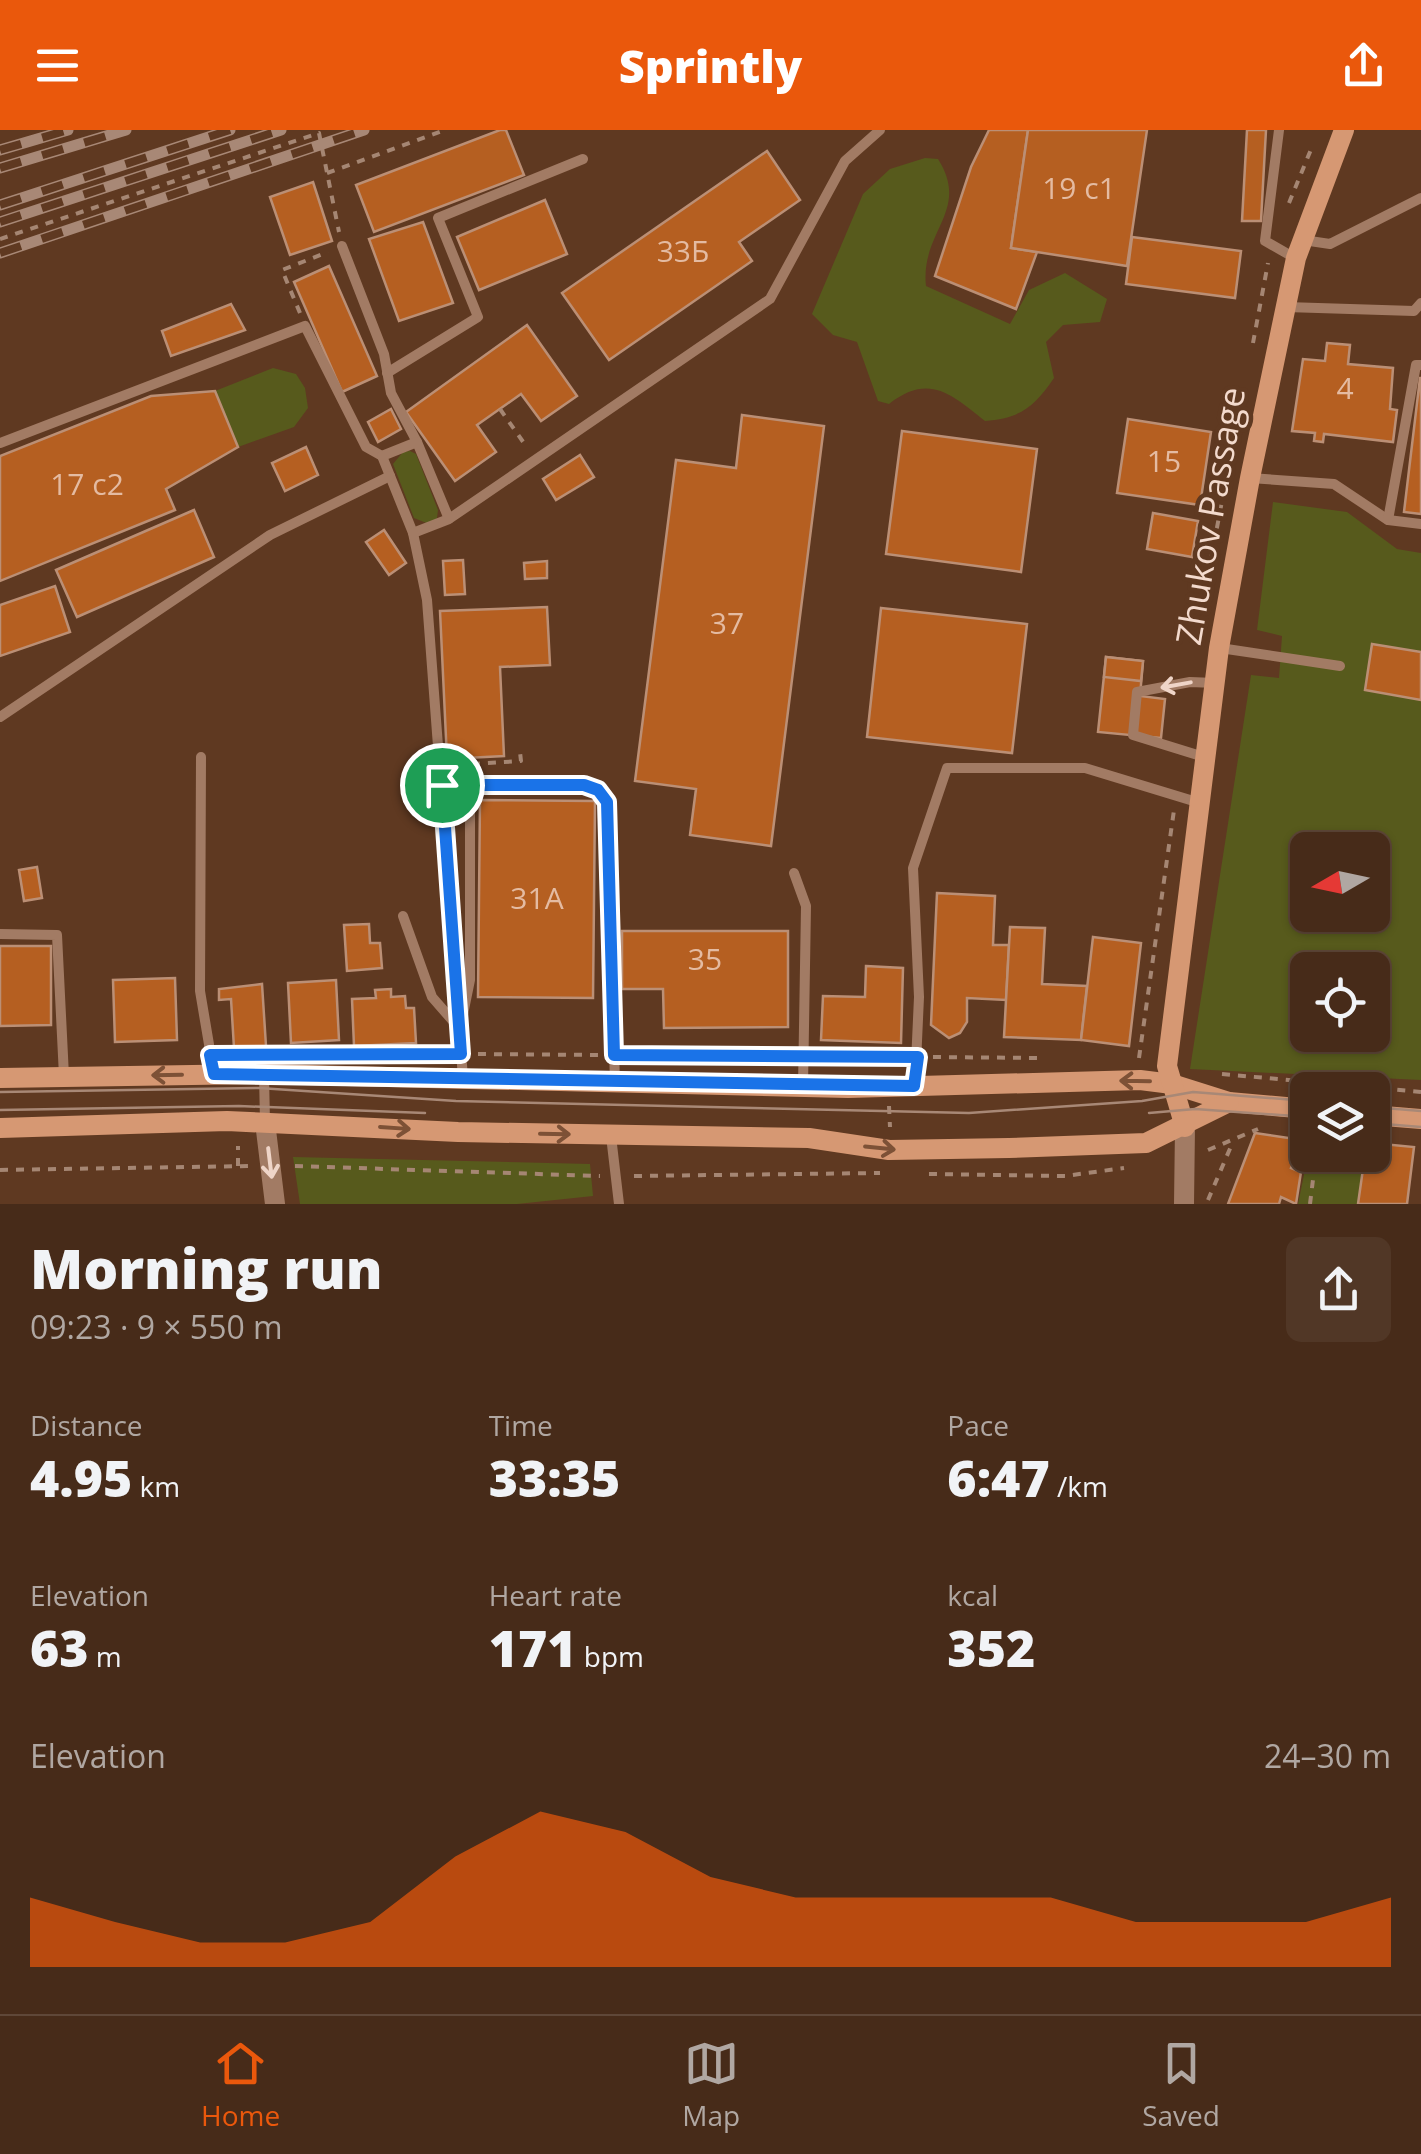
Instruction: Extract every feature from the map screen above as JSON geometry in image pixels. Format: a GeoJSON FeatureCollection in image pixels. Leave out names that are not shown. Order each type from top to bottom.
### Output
{"type":"FeatureCollection","features":[{"type":"Feature","properties":{"kind":"main road","name":"Zhukov Passage"},"geometry":{"type":"LineString","coordinates":[[1169,1075],[1214,682],[1250,478],[1299,249],[1344,130]]}},
{"type":"Feature","properties":{"kind":"main road"},"geometry":{"type":"LineString","coordinates":[[0,1078],[264,1074],[803,1087],[1140,1080],[1169,1075],[1229,1102],[1290,1107]]}},
{"type":"Feature","properties":{"kind":"main road"},"geometry":{"type":"LineString","coordinates":[[1169,1075],[1185,1127]]}},
{"type":"Feature","properties":{"kind":"main road"},"geometry":{"type":"LineString","coordinates":[[0,1128],[265,1122],[612,1136],[809,1138],[889,1150],[1130,1145],[1185,1127],[1229,1102]]}},
{"type":"Feature","properties":{"kind":"main road"},"geometry":{"type":"LineString","coordinates":[[1390,1116],[1421,1119]]}},
{"type":"Feature","properties":{"kind":"street"},"geometry":{"type":"LineString","coordinates":[[265,1122],[275,1204]]}},
{"type":"Feature","properties":{"kind":"street"},"geometry":{"type":"LineString","coordinates":[[1184,1204],[1185,1127]]}},
{"type":"Feature","properties":{"kind":"lane"},"geometry":{"type":"LineString","coordinates":[[413,533],[448,519],[770,300],[845,161],[880,130]]}},
{"type":"Feature","properties":{"kind":"lane"},"geometry":{"type":"LineString","coordinates":[[1279,130],[1266,241],[1299,249],[1330,244],[1421,198]]}},
{"type":"Feature","properties":{"kind":"lane"},"geometry":{"type":"LineString","coordinates":[[387,373],[478,317],[438,218],[583,159]]}},
{"type":"Feature","properties":{"kind":"lane"},"geometry":{"type":"LineString","coordinates":[[342,246],[391,393],[418,442],[448,519]]}},
{"type":"Feature","properties":{"kind":"lane"},"geometry":{"type":"LineString","coordinates":[[1284,307],[1414,311],[1421,303]]}},
{"type":"Feature","properties":{"kind":"lane"},"geometry":{"type":"LineString","coordinates":[[0,443],[305,326],[366,447],[382,456],[413,533],[427,600],[463,1079]]}},
{"type":"Feature","properties":{"kind":"lane"},"geometry":{"type":"LineString","coordinates":[[1388,520],[1416,366],[1421,366]]}},
{"type":"Feature","properties":{"kind":"lane"},"geometry":{"type":"LineString","coordinates":[[382,456],[418,442]]}},
{"type":"Feature","properties":{"kind":"lane"},"geometry":{"type":"LineString","coordinates":[[0,717],[270,536],[390,476]]}},
{"type":"Feature","properties":{"kind":"lane"},"geometry":{"type":"LineString","coordinates":[[1250,478],[1334,484],[1388,520],[1421,524]]}},
{"type":"Feature","properties":{"kind":"lane"},"geometry":{"type":"LineString","coordinates":[[1219,648],[1340,666]]}},
{"type":"Feature","properties":{"kind":"lane"},"geometry":{"type":"LineString","coordinates":[[1204,757],[1133,735],[1137,692],[1190,682],[1214,682]]}},
{"type":"Feature","properties":{"kind":"lane"},"geometry":{"type":"LineString","coordinates":[[201,757],[200,992],[214,1074]]}},
{"type":"Feature","properties":{"kind":"lane"},"geometry":{"type":"LineString","coordinates":[[914,1086],[918,1057],[913,868],[947,768],[1085,768],[1200,803]]}},
{"type":"Feature","properties":{"kind":"lane"},"geometry":{"type":"LineString","coordinates":[[460,1029],[470,980],[470,784]]}},
{"type":"Feature","properties":{"kind":"lane"},"geometry":{"type":"LineString","coordinates":[[442,785],[584,785],[598,790],[607,802],[616,1084]]}},
{"type":"Feature","properties":{"kind":"lane"},"geometry":{"type":"LineString","coordinates":[[794,874],[806,906],[803,1087]]}},
{"type":"Feature","properties":{"kind":"lane"},"geometry":{"type":"LineString","coordinates":[[403,916],[432,997],[460,1029]]}},
{"type":"Feature","properties":{"kind":"lane"},"geometry":{"type":"LineString","coordinates":[[0,934],[57,934],[64,1077]]}},
{"type":"Feature","properties":{"kind":"lane"},"geometry":{"type":"LineString","coordinates":[[264,1074],[265,1122]]}},
{"type":"Feature","properties":{"kind":"lane"},"geometry":{"type":"LineString","coordinates":[[612,1136],[619,1204]]}},
{"type":"Feature","properties":{"kind":"path"},"geometry":{"type":"LineString","coordinates":[[327,172],[445,130]]}},
{"type":"Feature","properties":{"kind":"path"},"geometry":{"type":"LineString","coordinates":[[0,239],[320,133],[342,246],[282,270],[305,326]]}},
{"type":"Feature","properties":{"kind":"path"},"geometry":{"type":"LineString","coordinates":[[500,409],[514,428]]}},
{"type":"Feature","properties":{"kind":"path"},"geometry":{"type":"LineString","coordinates":[[441,766],[521,761],[520,752]]}},
{"type":"Feature","properties":{"kind":"path"},"geometry":{"type":"LineString","coordinates":[[461,1054],[1047,1058]]}},
{"type":"Feature","properties":{"kind":"path"},"geometry":{"type":"LineString","coordinates":[[0,1170],[270,1165],[615,1174],[890,1173],[890,1056]]}},
{"type":"Feature","properties":{"kind":"path"},"geometry":{"type":"LineString","coordinates":[[1139,1060],[1169,1075]]}},
{"type":"Feature","properties":{"kind":"path"},"geometry":{"type":"LineString","coordinates":[[1221,1074],[1421,1092]]}},
{"type":"Feature","properties":{"kind":"path"},"geometry":{"type":"LineString","coordinates":[[1206,1204],[1233,1142]]}},
{"type":"Feature","properties":{"kind":"path"},"geometry":{"type":"LineString","coordinates":[[928,1174],[1065,1176],[1132,1167]]}},
{"type":"Feature","properties":{"kind":"path"},"geometry":{"type":"LineString","coordinates":[[1310,1204],[1314,1172]]}},
{"type":"Feature","properties":{"kind":"shaded area"},"geometry":{"type":"Polygon","coordinates":[[[925,158],[938,159],[947,177],[949,193],[930,250],[926,286],[1010,324],[1029,290],[1065,273],[1107,299],[1100,322],[1063,325],[1046,342],[1054,378],[1033,404],[1017,414],[985,421],[950,396],[928,389],[903,395],[889,404],[878,401],[857,342],[833,335],[812,314],[863,194],[890,169],[925,158]]]}},
{"type":"Feature","properties":{"kind":"shaded area"},"geometry":{"type":"Polygon","coordinates":[[[273,368],[296,374],[305,388],[308,408],[294,427],[238,447],[215,391],[273,368]]]}},
{"type":"Feature","properties":{"kind":"shaded area"},"geometry":{"type":"Polygon","coordinates":[[[403,452],[416,454],[438,510],[437,518],[429,524],[414,518],[393,464],[403,452]]]}},
{"type":"Feature","properties":{"kind":"shaded area"},"geometry":{"type":"Polygon","coordinates":[[[1273,502],[1347,512],[1397,549],[1421,553],[1421,1080],[1390,1079],[1390,1072],[1290,1074],[1190,1069],[1251,675],[1279,678],[1282,636],[1257,630],[1273,502]]]}},
{"type":"Feature","properties":{"kind":"shaded area"},"geometry":{"type":"Polygon","coordinates":[[[293,1157],[590,1164],[593,1196],[517,1204],[300,1204],[293,1157]]]}},
{"type":"Feature","properties":{"kind":"shaded area"},"geometry":{"type":"Polygon","coordinates":[[[1305,1172],[1363,1172],[1358,1204],[1298,1204],[1305,1172]]]}},
{"type":"Feature","properties":{"kind":"building"},"geometry":{"type":"Polygon","coordinates":[[[506,130],[524,175],[374,232],[356,185],[506,130]]]}},
{"type":"Feature","properties":{"kind":"building"},"geometry":{"type":"Polygon","coordinates":[[[989,130],[1028,130],[1011,248],[1037,252],[1016,309],[935,276],[971,167],[989,130]]]}},
{"type":"Feature","properties":{"kind":"building"},"geometry":{"type":"Polygon","coordinates":[[[1028,130],[1147,130],[1127,266],[1011,248],[1028,130]]]}},
{"type":"Feature","properties":{"kind":"building"},"geometry":{"type":"Polygon","coordinates":[[[1247,130],[1266,130],[1261,221],[1242,221],[1247,130]]]}},
{"type":"Feature","properties":{"kind":"building"},"geometry":{"type":"Polygon","coordinates":[[[767,151],[800,200],[739,242],[752,261],[609,360],[562,293],[767,151]]]}},
{"type":"Feature","properties":{"kind":"building"},"geometry":{"type":"Polygon","coordinates":[[[313,182],[332,241],[290,255],[270,197],[313,182]]]}},
{"type":"Feature","properties":{"kind":"building"},"geometry":{"type":"Polygon","coordinates":[[[545,200],[567,254],[479,290],[457,237],[545,200]]]}},
{"type":"Feature","properties":{"kind":"building"},"geometry":{"type":"Polygon","coordinates":[[[423,222],[453,303],[399,321],[369,239],[423,222]]]}},
{"type":"Feature","properties":{"kind":"building"},"geometry":{"type":"Polygon","coordinates":[[[1132,237],[1241,251],[1235,298],[1126,284],[1132,237]]]}},
{"type":"Feature","properties":{"kind":"building"},"geometry":{"type":"Polygon","coordinates":[[[329,266],[377,376],[342,392],[294,282],[329,266]]]}},
{"type":"Feature","properties":{"kind":"building"},"geometry":{"type":"Polygon","coordinates":[[[231,304],[245,330],[171,356],[162,331],[231,304]]]}},
{"type":"Feature","properties":{"kind":"building"},"geometry":{"type":"Polygon","coordinates":[[[527,325],[577,396],[541,421],[521,394],[477,425],[496,452],[455,481],[406,412],[527,325]]]}},
{"type":"Feature","properties":{"kind":"building"},"geometry":{"type":"Polygon","coordinates":[[[1327,343],[1350,345],[1348,364],[1393,368],[1390,409],[1397,410],[1393,442],[1324,434],[1323,442],[1314,441],[1315,433],[1292,431],[1303,359],[1325,361],[1327,343]]]}},
{"type":"Feature","properties":{"kind":"building"},"geometry":{"type":"Polygon","coordinates":[[[1421,378],[1421,514],[1404,512],[1421,378]]]}},
{"type":"Feature","properties":{"kind":"building"},"geometry":{"type":"Polygon","coordinates":[[[215,391],[238,447],[166,489],[175,510],[0,581],[0,456],[151,396],[215,391]]]}},
{"type":"Feature","properties":{"kind":"building"},"geometry":{"type":"Polygon","coordinates":[[[391,409],[401,429],[378,442],[368,422],[391,409]]]}},
{"type":"Feature","properties":{"kind":"building"},"geometry":{"type":"Polygon","coordinates":[[[742,415],[824,426],[771,846],[690,835],[696,789],[635,781],[676,460],[736,468],[742,415]]]}},
{"type":"Feature","properties":{"kind":"building"},"geometry":{"type":"Polygon","coordinates":[[[1128,419],[1211,432],[1200,505],[1117,493],[1128,419]]]}},
{"type":"Feature","properties":{"kind":"building"},"geometry":{"type":"Polygon","coordinates":[[[902,431],[1037,449],[1021,572],[886,554],[902,431]]]}},
{"type":"Feature","properties":{"kind":"building"},"geometry":{"type":"Polygon","coordinates":[[[306,447],[318,475],[285,491],[272,463],[306,447]]]}},
{"type":"Feature","properties":{"kind":"building"},"geometry":{"type":"Polygon","coordinates":[[[580,455],[594,477],[556,500],[543,479],[580,455]]]}},
{"type":"Feature","properties":{"kind":"building"},"geometry":{"type":"Polygon","coordinates":[[[194,510],[214,557],[77,617],[56,570],[194,510]]]}},
{"type":"Feature","properties":{"kind":"building"},"geometry":{"type":"Polygon","coordinates":[[[1153,513],[1198,521],[1192,557],[1147,549],[1153,513]]]}},
{"type":"Feature","properties":{"kind":"building"},"geometry":{"type":"Polygon","coordinates":[[[384,530],[406,563],[389,575],[366,542],[384,530]]]}},
{"type":"Feature","properties":{"kind":"building"},"geometry":{"type":"Polygon","coordinates":[[[463,560],[465,594],[445,595],[443,561],[463,560]]]}},
{"type":"Feature","properties":{"kind":"building"},"geometry":{"type":"Polygon","coordinates":[[[547,561],[547,578],[525,579],[524,563],[547,561]]]}},
{"type":"Feature","properties":{"kind":"building"},"geometry":{"type":"Polygon","coordinates":[[[55,586],[70,632],[0,656],[0,605],[55,586]]]}},
{"type":"Feature","properties":{"kind":"building"},"geometry":{"type":"Polygon","coordinates":[[[547,607],[550,665],[500,667],[504,756],[447,759],[440,611],[547,607]]]}},
{"type":"Feature","properties":{"kind":"building"},"geometry":{"type":"Polygon","coordinates":[[[881,608],[1027,624],[1012,753],[867,737],[881,608]]]}},
{"type":"Feature","properties":{"kind":"building"},"geometry":{"type":"Polygon","coordinates":[[[1372,644],[1421,652],[1421,700],[1365,690],[1372,644]]]}},
{"type":"Feature","properties":{"kind":"building"},"geometry":{"type":"Polygon","coordinates":[[[1106,657],[1143,661],[1140,696],[1165,699],[1161,738],[1098,732],[1106,657]]]}},
{"type":"Feature","properties":{"kind":"building"},"geometry":{"type":"Polygon","coordinates":[[[1106,657],[1143,661],[1141,681],[1104,677],[1106,657]]]}},
{"type":"Feature","properties":{"kind":"building"},"geometry":{"type":"Polygon","coordinates":[[[480,800],[595,801],[593,998],[478,997],[480,800]]]}},
{"type":"Feature","properties":{"kind":"building"},"geometry":{"type":"Polygon","coordinates":[[[37,867],[42,898],[24,901],[19,870],[37,867]]]}},
{"type":"Feature","properties":{"kind":"building"},"geometry":{"type":"Polygon","coordinates":[[[937,893],[995,896],[993,945],[1009,945],[1006,1000],[967,998],[967,1022],[960,1033],[949,1038],[931,1025],[937,893]]]}},
{"type":"Feature","properties":{"kind":"building"},"geometry":{"type":"Polygon","coordinates":[[[369,924],[370,943],[380,943],[382,968],[347,971],[344,925],[369,924]]]}},
{"type":"Feature","properties":{"kind":"building"},"geometry":{"type":"Polygon","coordinates":[[[1010,927],[1045,928],[1042,984],[1087,986],[1081,1040],[1004,1037],[1010,927]]]}},
{"type":"Feature","properties":{"kind":"building"},"geometry":{"type":"Polygon","coordinates":[[[622,931],[788,931],[788,1027],[664,1028],[663,989],[622,989],[622,931]]]}},
{"type":"Feature","properties":{"kind":"building"},"geometry":{"type":"Polygon","coordinates":[[[1093,937],[1141,943],[1129,1046],[1081,1040],[1093,937]]]}},
{"type":"Feature","properties":{"kind":"building"},"geometry":{"type":"Polygon","coordinates":[[[0,946],[51,946],[51,1025],[0,1026],[0,946]]]}},
{"type":"Feature","properties":{"kind":"building"},"geometry":{"type":"Polygon","coordinates":[[[866,966],[903,968],[901,1043],[821,1040],[823,996],[865,997],[866,966]]]}},
{"type":"Feature","properties":{"kind":"building"},"geometry":{"type":"Polygon","coordinates":[[[175,978],[177,1040],[115,1042],[113,980],[175,978]]]}},
{"type":"Feature","properties":{"kind":"building"},"geometry":{"type":"Polygon","coordinates":[[[336,980],[339,1040],[291,1043],[288,983],[336,980]]]}},
{"type":"Feature","properties":{"kind":"building"},"geometry":{"type":"Polygon","coordinates":[[[262,984],[266,1046],[234,1048],[231,999],[219,1000],[219,989],[262,984]]]}},
{"type":"Feature","properties":{"kind":"building"},"geometry":{"type":"Polygon","coordinates":[[[391,989],[391,997],[405,996],[406,1008],[414,1008],[416,1043],[354,1046],[352,999],[376,998],[375,990],[391,989]]]}},
{"type":"Feature","properties":{"kind":"building"},"geometry":{"type":"Polygon","coordinates":[[[1255,1133],[1290,1138],[1290,1172],[1301,1172],[1296,1204],[1281,1197],[1279,1204],[1228,1204],[1255,1133]]]}},
{"type":"Feature","properties":{"kind":"building"},"geometry":{"type":"Polygon","coordinates":[[[1390,1145],[1414,1147],[1407,1204],[1358,1204],[1363,1172],[1390,1172],[1390,1145]]]}},
{"type":"Feature","properties":{"kind":"tram line"},"geometry":{"type":"LineString","coordinates":[[0,1092],[259,1088],[456,1101],[969,1113],[1142,1101],[1193,1092],[1290,1100]]}},
{"type":"Feature","properties":{"kind":"tram line"},"geometry":{"type":"LineString","coordinates":[[0,1110],[239,1106],[425,1113]]}},
{"type":"Feature","properties":{"kind":"tram line"},"geometry":{"type":"LineString","coordinates":[[1390,1108],[1421,1111]]}},
{"type":"Feature","properties":{"kind":"tram line"},"geometry":{"type":"LineString","coordinates":[[1149,1113],[1195,1109],[1290,1116]]}},
{"type":"Feature","properties":{"kind":"tram line"},"geometry":{"type":"LineString","coordinates":[[1390,1124],[1421,1127]]}},
{"type":"Feature","properties":{"kind":"railway"},"geometry":{"type":"LineString","coordinates":[[0,150],[68,130]]}},
{"type":"Feature","properties":{"kind":"railway"},"geometry":{"type":"LineString","coordinates":[[0,168],[126,130]]}},
{"type":"Feature","properties":{"kind":"railway"},"geometry":{"type":"LineString","coordinates":[[0,205],[230,130]]}},
{"type":"Feature","properties":{"kind":"railway"},"geometry":{"type":"LineString","coordinates":[[0,222],[281,130]]}},
{"type":"Feature","properties":{"kind":"railway"},"geometry":{"type":"LineString","coordinates":[[0,253],[364,130]]}},
{"type":"Feature","properties":{"kind":"route"},"geometry":{"type":"LineString","coordinates":[[442,785],[584,785],[598,790],[607,802],[614,1055],[918,1057],[914,1086],[848,1088],[214,1074],[210,1055],[461,1054],[442,785]]}}]}
